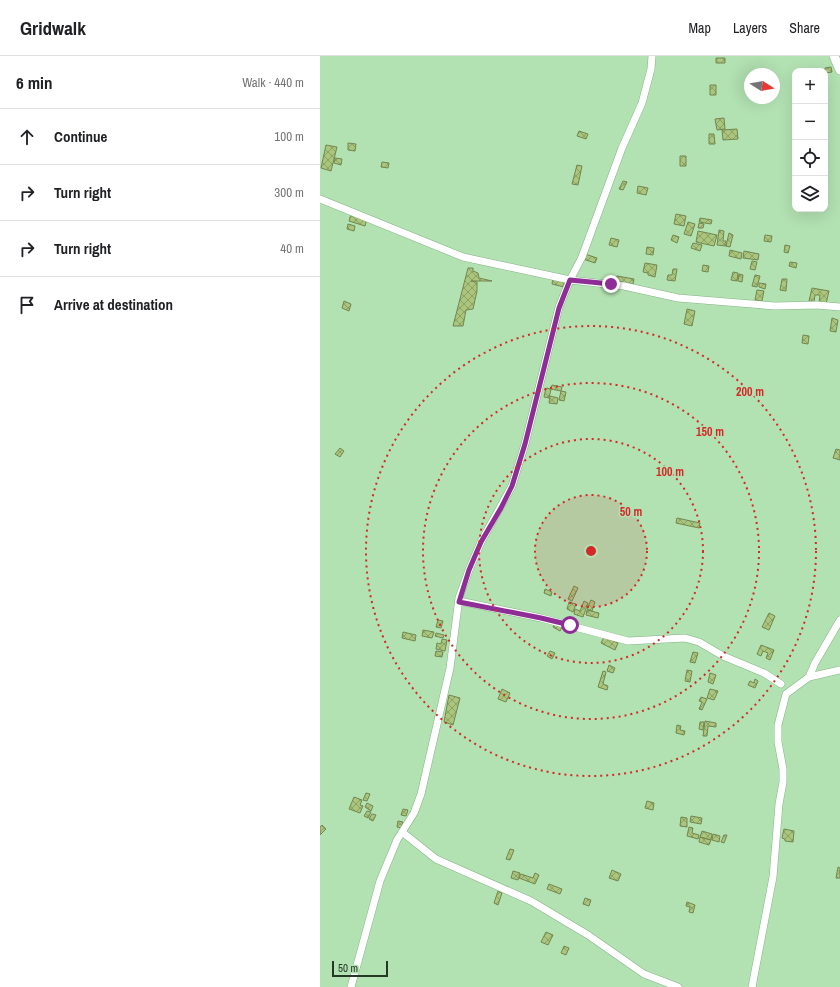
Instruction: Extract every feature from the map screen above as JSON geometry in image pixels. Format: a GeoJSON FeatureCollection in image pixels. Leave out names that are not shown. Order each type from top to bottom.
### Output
{"type":"FeatureCollection","features":[{"type":"Feature","properties":{"kind":"main road"},"geometry":{"type":"LineString","coordinates":[[834,56],[840,70]]}},
{"type":"Feature","properties":{"kind":"street"},"geometry":{"type":"LineString","coordinates":[[351,987],[380,881],[397,840],[414,813],[421,794],[450,668],[459,602],[469,570],[481,542],[512,486],[525,444],[559,308],[570,280],[582,257],[622,148],[642,103],[651,69],[652,56]]}},
{"type":"Feature","properties":{"kind":"street"},"geometry":{"type":"LineString","coordinates":[[320,199],[464,257],[570,280],[624,286],[678,298],[775,306],[817,305],[840,307]]}},
{"type":"Feature","properties":{"kind":"street"},"geometry":{"type":"LineString","coordinates":[[459,602],[541,618],[628,641],[685,638],[699,642],[723,656],[764,673],[781,684]]}},
{"type":"Feature","properties":{"kind":"street"},"geometry":{"type":"LineString","coordinates":[[809,677],[840,620]]}},
{"type":"Feature","properties":{"kind":"street"},"geometry":{"type":"LineString","coordinates":[[752,987],[773,877],[779,804],[784,769],[778,742],[778,725],[786,694],[809,677],[840,670]]}},
{"type":"Feature","properties":{"kind":"street"},"geometry":{"type":"LineString","coordinates":[[402,832],[436,859],[531,902],[588,935],[644,974],[678,987]]}},
{"type":"Feature","properties":{"kind":"building"},"geometry":{"type":"Polygon","coordinates":[[[716,58],[725,58],[725,63],[716,63],[716,58]]]}},
{"type":"Feature","properties":{"kind":"building"},"geometry":{"type":"Polygon","coordinates":[[[831,67],[832,72],[828,73],[828,68],[825,68],[831,67]]]}},
{"type":"Feature","properties":{"kind":"building"},"geometry":{"type":"Polygon","coordinates":[[[710,85],[716,85],[716,95],[710,95],[710,85]]]}},
{"type":"Feature","properties":{"kind":"building"},"geometry":{"type":"Polygon","coordinates":[[[724,118],[725,129],[717,130],[715,119],[724,118]]]}},
{"type":"Feature","properties":{"kind":"building"},"geometry":{"type":"Polygon","coordinates":[[[737,129],[738,139],[723,140],[722,130],[737,129]]]}},
{"type":"Feature","properties":{"kind":"building"},"geometry":{"type":"Polygon","coordinates":[[[579,131],[588,134],[586,139],[577,136],[579,131]]]}},
{"type":"Feature","properties":{"kind":"building"},"geometry":{"type":"Polygon","coordinates":[[[709,134],[714,134],[715,144],[709,144],[709,134]]]}},
{"type":"Feature","properties":{"kind":"building"},"geometry":{"type":"Polygon","coordinates":[[[348,143],[356,144],[355,151],[348,150],[348,143]]]}},
{"type":"Feature","properties":{"kind":"building"},"geometry":{"type":"Polygon","coordinates":[[[326,145],[337,147],[331,171],[321,168],[326,145]]]}},
{"type":"Feature","properties":{"kind":"building"},"geometry":{"type":"Polygon","coordinates":[[[680,156],[686,156],[686,166],[680,166],[680,156]]]}},
{"type":"Feature","properties":{"kind":"building"},"geometry":{"type":"Polygon","coordinates":[[[335,158],[342,159],[341,165],[334,163],[335,158]]]}},
{"type":"Feature","properties":{"kind":"building"},"geometry":{"type":"Polygon","coordinates":[[[382,162],[389,163],[388,168],[381,167],[382,162]]]}},
{"type":"Feature","properties":{"kind":"building"},"geometry":{"type":"Polygon","coordinates":[[[577,165],[582,166],[578,185],[572,184],[577,165]]]}},
{"type":"Feature","properties":{"kind":"building"},"geometry":{"type":"Polygon","coordinates":[[[623,181],[627,182],[623,190],[619,189],[623,181]]]}},
{"type":"Feature","properties":{"kind":"building"},"geometry":{"type":"Polygon","coordinates":[[[638,186],[648,188],[646,195],[637,193],[638,186]]]}},
{"type":"Feature","properties":{"kind":"building"},"geometry":{"type":"Polygon","coordinates":[[[351,214],[367,219],[365,226],[349,221],[351,214]]]}},
{"type":"Feature","properties":{"kind":"building"},"geometry":{"type":"Polygon","coordinates":[[[676,214],[686,216],[684,226],[674,224],[676,214]]]}},
{"type":"Feature","properties":{"kind":"building"},"geometry":{"type":"Polygon","coordinates":[[[700,218],[712,220],[711,224],[699,222],[700,218]]]}},
{"type":"Feature","properties":{"kind":"building"},"geometry":{"type":"Polygon","coordinates":[[[688,222],[695,224],[691,236],[684,234],[688,222]]]}},
{"type":"Feature","properties":{"kind":"building"},"geometry":{"type":"Polygon","coordinates":[[[699,223],[704,224],[703,228],[698,228],[699,223]]]}},
{"type":"Feature","properties":{"kind":"building"},"geometry":{"type":"Polygon","coordinates":[[[348,224],[355,226],[354,231],[347,229],[348,224]]]}},
{"type":"Feature","properties":{"kind":"building"},"geometry":{"type":"Polygon","coordinates":[[[719,230],[724,231],[723,241],[726,241],[726,246],[717,245],[719,230]]]}},
{"type":"Feature","properties":{"kind":"building"},"geometry":{"type":"Polygon","coordinates":[[[698,231],[717,235],[714,246],[696,242],[698,231]]]}},
{"type":"Feature","properties":{"kind":"building"},"geometry":{"type":"Polygon","coordinates":[[[729,233],[733,235],[730,247],[726,246],[729,233]]]}},
{"type":"Feature","properties":{"kind":"building"},"geometry":{"type":"Polygon","coordinates":[[[673,235],[679,237],[677,243],[671,240],[673,235]]]}},
{"type":"Feature","properties":{"kind":"building"},"geometry":{"type":"Polygon","coordinates":[[[765,235],[772,236],[771,242],[764,241],[765,235]]]}},
{"type":"Feature","properties":{"kind":"building"},"geometry":{"type":"Polygon","coordinates":[[[611,238],[619,240],[617,247],[609,245],[611,238]]]}},
{"type":"Feature","properties":{"kind":"building"},"geometry":{"type":"Polygon","coordinates":[[[693,243],[702,245],[700,251],[691,248],[693,243]]]}},
{"type":"Feature","properties":{"kind":"building"},"geometry":{"type":"Polygon","coordinates":[[[785,245],[790,246],[788,253],[784,252],[785,245]]]}},
{"type":"Feature","properties":{"kind":"building"},"geometry":{"type":"Polygon","coordinates":[[[647,247],[654,248],[653,255],[646,254],[647,247]]]}},
{"type":"Feature","properties":{"kind":"building"},"geometry":{"type":"Polygon","coordinates":[[[730,250],[742,253],[741,259],[729,256],[730,250]]]}},
{"type":"Feature","properties":{"kind":"building"},"geometry":{"type":"Polygon","coordinates":[[[744,251],[759,254],[758,260],[743,258],[744,251]]]}},
{"type":"Feature","properties":{"kind":"building"},"geometry":{"type":"Polygon","coordinates":[[[585,254],[597,258],[595,263],[583,259],[585,254]]]}},
{"type":"Feature","properties":{"kind":"building"},"geometry":{"type":"Polygon","coordinates":[[[752,261],[757,262],[755,270],[750,269],[752,261]]]}},
{"type":"Feature","properties":{"kind":"building"},"geometry":{"type":"Polygon","coordinates":[[[790,262],[797,263],[796,268],[789,266],[790,262]]]}},
{"type":"Feature","properties":{"kind":"building"},"geometry":{"type":"Polygon","coordinates":[[[645,263],[657,265],[655,277],[643,272],[645,263]]]}},
{"type":"Feature","properties":{"kind":"building"},"geometry":{"type":"Polygon","coordinates":[[[703,265],[709,266],[708,272],[702,271],[703,265]]]}},
{"type":"Feature","properties":{"kind":"building"},"geometry":{"type":"Polygon","coordinates":[[[468,268],[473,268],[473,271],[478,273],[479,278],[492,281],[471,281],[477,282],[477,291],[473,309],[466,310],[463,326],[453,326],[468,268]]]}},
{"type":"Feature","properties":{"kind":"building"},"geometry":{"type":"Polygon","coordinates":[[[673,269],[677,269],[675,281],[667,280],[668,275],[672,275],[673,269]]]}},
{"type":"Feature","properties":{"kind":"building"},"geometry":{"type":"Polygon","coordinates":[[[733,272],[738,273],[737,281],[731,280],[733,272]]]}},
{"type":"Feature","properties":{"kind":"building"},"geometry":{"type":"Polygon","coordinates":[[[739,274],[743,275],[742,282],[738,281],[739,274]]]}},
{"type":"Feature","properties":{"kind":"building"},"geometry":{"type":"Polygon","coordinates":[[[755,275],[760,276],[757,287],[752,286],[755,275]]]}},
{"type":"Feature","properties":{"kind":"building"},"geometry":{"type":"Polygon","coordinates":[[[617,276],[634,279],[633,284],[616,281],[617,276]]]}},
{"type":"Feature","properties":{"kind":"building"},"geometry":{"type":"Polygon","coordinates":[[[553,278],[565,280],[564,287],[552,284],[553,278]]]}},
{"type":"Feature","properties":{"kind":"building"},"geometry":{"type":"Polygon","coordinates":[[[782,279],[787,279],[786,291],[780,290],[782,279]]]}},
{"type":"Feature","properties":{"kind":"building"},"geometry":{"type":"Polygon","coordinates":[[[759,283],[766,284],[765,289],[759,287],[759,283]]]}},
{"type":"Feature","properties":{"kind":"building"},"geometry":{"type":"Polygon","coordinates":[[[812,288],[829,291],[826,304],[819,303],[820,295],[815,295],[814,302],[809,301],[812,288]]]}},
{"type":"Feature","properties":{"kind":"building"},"geometry":{"type":"Polygon","coordinates":[[[757,290],[764,291],[762,301],[755,300],[757,290]]]}},
{"type":"Feature","properties":{"kind":"building"},"geometry":{"type":"Polygon","coordinates":[[[344,301],[351,304],[349,311],[342,308],[344,301]]]}},
{"type":"Feature","properties":{"kind":"building"},"geometry":{"type":"Polygon","coordinates":[[[687,309],[695,311],[692,326],[684,324],[687,309]]]}},
{"type":"Feature","properties":{"kind":"building"},"geometry":{"type":"Polygon","coordinates":[[[832,318],[838,320],[836,332],[830,331],[832,318]]]}},
{"type":"Feature","properties":{"kind":"building"},"geometry":{"type":"Polygon","coordinates":[[[803,335],[809,336],[808,344],[802,343],[803,335]]]}},
{"type":"Feature","properties":{"kind":"building"},"geometry":{"type":"Polygon","coordinates":[[[552,385],[562,387],[561,391],[551,389],[552,385]]]}},
{"type":"Feature","properties":{"kind":"building"},"geometry":{"type":"Polygon","coordinates":[[[546,388],[551,389],[549,398],[544,397],[546,388]]]}},
{"type":"Feature","properties":{"kind":"building"},"geometry":{"type":"Polygon","coordinates":[[[561,391],[566,392],[564,401],[559,400],[561,391]]]}},
{"type":"Feature","properties":{"kind":"building"},"geometry":{"type":"Polygon","coordinates":[[[550,396],[558,398],[557,404],[549,403],[550,396]]]}},
{"type":"Feature","properties":{"kind":"building"},"geometry":{"type":"Polygon","coordinates":[[[340,448],[344,451],[340,457],[335,454],[340,448]]]}},
{"type":"Feature","properties":{"kind":"building"},"geometry":{"type":"Polygon","coordinates":[[[836,449],[840,450],[840,460],[833,458],[836,449]]]}},
{"type":"Feature","properties":{"kind":"building"},"geometry":{"type":"Polygon","coordinates":[[[677,518],[700,523],[699,528],[676,523],[677,518]]]}},
{"type":"Feature","properties":{"kind":"building"},"geometry":{"type":"Polygon","coordinates":[[[574,586],[578,588],[572,601],[568,599],[574,586]]]}},
{"type":"Feature","properties":{"kind":"building"},"geometry":{"type":"Polygon","coordinates":[[[545,589],[552,592],[551,596],[544,593],[545,589]]]}},
{"type":"Feature","properties":{"kind":"building"},"geometry":{"type":"Polygon","coordinates":[[[591,600],[595,602],[592,611],[587,609],[591,600]]]}},
{"type":"Feature","properties":{"kind":"building"},"geometry":{"type":"Polygon","coordinates":[[[584,601],[588,603],[583,617],[574,614],[575,609],[580,611],[584,601]]]}},
{"type":"Feature","properties":{"kind":"building"},"geometry":{"type":"Polygon","coordinates":[[[569,602],[576,604],[573,612],[567,609],[569,602]]]}},
{"type":"Feature","properties":{"kind":"building"},"geometry":{"type":"Polygon","coordinates":[[[587,610],[599,613],[598,618],[586,615],[587,610]]]}},
{"type":"Feature","properties":{"kind":"building"},"geometry":{"type":"Polygon","coordinates":[[[769,613],[775,616],[769,630],[762,627],[769,613]]]}},
{"type":"Feature","properties":{"kind":"building"},"geometry":{"type":"Polygon","coordinates":[[[557,619],[564,623],[560,631],[553,627],[557,619]]]}},
{"type":"Feature","properties":{"kind":"building"},"geometry":{"type":"Polygon","coordinates":[[[438,620],[443,621],[441,628],[436,627],[438,620]]]}},
{"type":"Feature","properties":{"kind":"building"},"geometry":{"type":"Polygon","coordinates":[[[423,630],[434,632],[432,638],[422,636],[423,630]]]}},
{"type":"Feature","properties":{"kind":"building"},"geometry":{"type":"Polygon","coordinates":[[[403,632],[416,635],[415,641],[402,638],[403,632]]]}},
{"type":"Feature","properties":{"kind":"building"},"geometry":{"type":"Polygon","coordinates":[[[436,633],[444,635],[443,638],[435,636],[436,633]]]}},
{"type":"Feature","properties":{"kind":"building"},"geometry":{"type":"Polygon","coordinates":[[[604,637],[618,643],[615,650],[601,643],[604,637]]]}},
{"type":"Feature","properties":{"kind":"building"},"geometry":{"type":"Polygon","coordinates":[[[442,639],[447,640],[445,651],[436,649],[437,643],[441,644],[442,639]]]}},
{"type":"Feature","properties":{"kind":"building"},"geometry":{"type":"Polygon","coordinates":[[[761,645],[774,650],[770,660],[766,658],[768,653],[763,651],[761,656],[757,654],[761,645]]]}},
{"type":"Feature","properties":{"kind":"building"},"geometry":{"type":"Polygon","coordinates":[[[436,651],[443,652],[442,657],[435,656],[436,651]]]}},
{"type":"Feature","properties":{"kind":"building"},"geometry":{"type":"Polygon","coordinates":[[[550,651],[555,653],[552,659],[547,656],[550,651]]]}},
{"type":"Feature","properties":{"kind":"building"},"geometry":{"type":"Polygon","coordinates":[[[693,652],[698,653],[695,663],[690,662],[693,652]]]}},
{"type":"Feature","properties":{"kind":"building"},"geometry":{"type":"Polygon","coordinates":[[[609,665],[615,668],[613,673],[607,671],[609,665]]]}},
{"type":"Feature","properties":{"kind":"building"},"geometry":{"type":"Polygon","coordinates":[[[687,670],[692,671],[690,682],[685,681],[687,670]]]}},
{"type":"Feature","properties":{"kind":"building"},"geometry":{"type":"Polygon","coordinates":[[[603,671],[606,672],[603,684],[608,686],[607,690],[598,687],[603,671]]]}},
{"type":"Feature","properties":{"kind":"building"},"geometry":{"type":"Polygon","coordinates":[[[710,673],[716,675],[713,684],[708,682],[710,673]]]}},
{"type":"Feature","properties":{"kind":"building"},"geometry":{"type":"Polygon","coordinates":[[[755,679],[758,681],[755,688],[748,685],[750,681],[754,683],[755,679]]]}},
{"type":"Feature","properties":{"kind":"building"},"geometry":{"type":"Polygon","coordinates":[[[502,689],[510,693],[506,702],[498,699],[502,689]]]}},
{"type":"Feature","properties":{"kind":"building"},"geometry":{"type":"Polygon","coordinates":[[[710,689],[718,691],[714,700],[707,698],[710,689]]]}},
{"type":"Feature","properties":{"kind":"building"},"geometry":{"type":"Polygon","coordinates":[[[449,695],[460,698],[453,725],[444,722],[449,695]]]}},
{"type":"Feature","properties":{"kind":"building"},"geometry":{"type":"Polygon","coordinates":[[[701,697],[707,699],[702,710],[699,709],[702,702],[699,701],[701,697]]]}},
{"type":"Feature","properties":{"kind":"building"},"geometry":{"type":"Polygon","coordinates":[[[705,721],[716,723],[716,727],[708,726],[707,736],[703,736],[705,721]]]}},
{"type":"Feature","properties":{"kind":"building"},"geometry":{"type":"Polygon","coordinates":[[[700,722],[704,722],[703,730],[699,729],[700,722]]]}},
{"type":"Feature","properties":{"kind":"building"},"geometry":{"type":"Polygon","coordinates":[[[677,725],[681,726],[680,730],[685,731],[684,735],[676,733],[677,725]]]}},
{"type":"Feature","properties":{"kind":"building"},"geometry":{"type":"Polygon","coordinates":[[[366,793],[370,794],[367,801],[363,800],[366,793]]]}},
{"type":"Feature","properties":{"kind":"building"},"geometry":{"type":"Polygon","coordinates":[[[354,797],[362,800],[360,805],[363,806],[360,813],[349,809],[354,797]]]}},
{"type":"Feature","properties":{"kind":"building"},"geometry":{"type":"Polygon","coordinates":[[[647,801],[654,803],[653,810],[645,808],[647,801]]]}},
{"type":"Feature","properties":{"kind":"building"},"geometry":{"type":"Polygon","coordinates":[[[367,803],[373,806],[371,811],[365,807],[367,803]]]}},
{"type":"Feature","properties":{"kind":"building"},"geometry":{"type":"Polygon","coordinates":[[[403,809],[408,810],[406,816],[401,815],[403,809]]]}},
{"type":"Feature","properties":{"kind":"building"},"geometry":{"type":"Polygon","coordinates":[[[367,811],[371,812],[368,818],[364,816],[367,811]]]}},
{"type":"Feature","properties":{"kind":"building"},"geometry":{"type":"Polygon","coordinates":[[[372,814],[376,815],[373,821],[369,819],[372,814]]]}},
{"type":"Feature","properties":{"kind":"building"},"geometry":{"type":"Polygon","coordinates":[[[691,816],[702,818],[701,824],[690,822],[691,816]]]}},
{"type":"Feature","properties":{"kind":"building"},"geometry":{"type":"Polygon","coordinates":[[[681,817],[687,818],[687,827],[680,826],[681,817]]]}},
{"type":"Feature","properties":{"kind":"building"},"geometry":{"type":"Polygon","coordinates":[[[398,821],[403,822],[401,828],[397,827],[398,821]]]}},
{"type":"Feature","properties":{"kind":"building"},"geometry":{"type":"Polygon","coordinates":[[[322,825],[326,829],[320,835],[320,827],[322,825]]]}},
{"type":"Feature","properties":{"kind":"building"},"geometry":{"type":"Polygon","coordinates":[[[689,827],[693,828],[692,833],[699,835],[698,839],[687,836],[689,827]]]}},
{"type":"Feature","properties":{"kind":"building"},"geometry":{"type":"Polygon","coordinates":[[[784,829],[794,831],[793,842],[785,841],[785,839],[782,838],[784,829]]]}},
{"type":"Feature","properties":{"kind":"building"},"geometry":{"type":"Polygon","coordinates":[[[702,831],[712,834],[711,840],[700,837],[702,831]]]}},
{"type":"Feature","properties":{"kind":"building"},"geometry":{"type":"Polygon","coordinates":[[[713,834],[720,836],[719,842],[712,840],[713,834]]]}},
{"type":"Feature","properties":{"kind":"building"},"geometry":{"type":"Polygon","coordinates":[[[724,835],[727,835],[724,843],[721,842],[724,835]]]}},
{"type":"Feature","properties":{"kind":"building"},"geometry":{"type":"Polygon","coordinates":[[[700,837],[711,840],[709,845],[699,842],[700,837]]]}},
{"type":"Feature","properties":{"kind":"building"},"geometry":{"type":"Polygon","coordinates":[[[510,849],[514,850],[510,860],[506,859],[510,849]]]}},
{"type":"Feature","properties":{"kind":"building"},"geometry":{"type":"Polygon","coordinates":[[[838,867],[840,868],[840,878],[836,878],[838,867]]]}},
{"type":"Feature","properties":{"kind":"building"},"geometry":{"type":"Polygon","coordinates":[[[612,870],[621,874],[618,881],[609,878],[612,870]]]}},
{"type":"Feature","properties":{"kind":"building"},"geometry":{"type":"Polygon","coordinates":[[[513,871],[520,873],[518,880],[511,878],[513,871]]]}},
{"type":"Feature","properties":{"kind":"building"},"geometry":{"type":"Polygon","coordinates":[[[535,873],[539,875],[535,884],[519,878],[521,874],[533,878],[535,873]]]}},
{"type":"Feature","properties":{"kind":"building"},"geometry":{"type":"Polygon","coordinates":[[[549,884],[562,889],[560,894],[547,889],[549,884]]]}},
{"type":"Feature","properties":{"kind":"building"},"geometry":{"type":"Polygon","coordinates":[[[498,891],[502,893],[498,905],[494,903],[498,891]]]}},
{"type":"Feature","properties":{"kind":"building"},"geometry":{"type":"Polygon","coordinates":[[[585,898],[591,900],[589,906],[583,904],[585,898]]]}},
{"type":"Feature","properties":{"kind":"building"},"geometry":{"type":"Polygon","coordinates":[[[687,902],[695,905],[693,913],[689,912],[690,907],[686,906],[687,902]]]}},
{"type":"Feature","properties":{"kind":"building"},"geometry":{"type":"Polygon","coordinates":[[[546,932],[553,935],[548,945],[541,942],[546,932]]]}},
{"type":"Feature","properties":{"kind":"building"},"geometry":{"type":"Polygon","coordinates":[[[564,946],[569,948],[566,955],[561,953],[564,946]]]}},
{"type":"Feature","properties":{"kind":"route"},"geometry":{"type":"LineString","coordinates":[[570,625],[488,606],[459,602],[459,598],[481,542],[512,486],[525,444],[559,308],[570,280],[611,284]]}}]}
